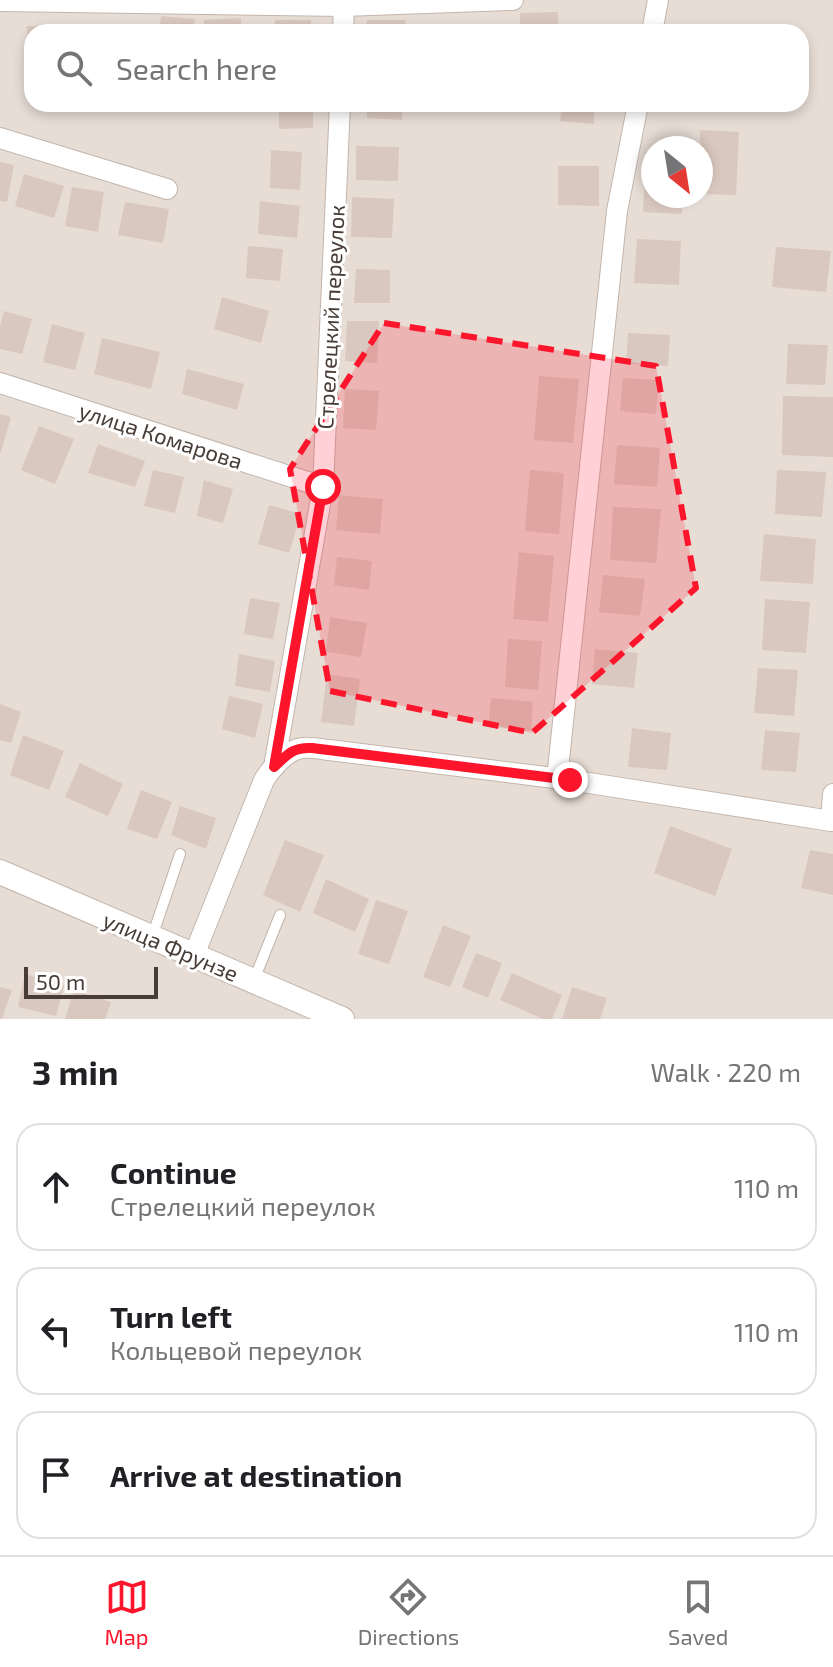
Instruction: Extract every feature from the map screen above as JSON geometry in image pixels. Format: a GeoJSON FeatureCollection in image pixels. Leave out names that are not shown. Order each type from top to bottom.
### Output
{"type":"FeatureCollection","features":[{"type":"Feature","properties":{"kind":"street"},"geometry":{"type":"LineString","coordinates":[[0,1],[344,6],[513,0]]}},
{"type":"Feature","properties":{"kind":"street"},"geometry":{"type":"LineString","coordinates":[[654,24],[658,0]]}},
{"type":"Feature","properties":{"kind":"street"},"geometry":{"type":"LineString","coordinates":[[343,24],[344,6]]}},
{"type":"Feature","properties":{"kind":"street","name":"Стрелецкий переулок"},"geometry":{"type":"LineString","coordinates":[[274,767],[323,487],[340,112]]}},
{"type":"Feature","properties":{"kind":"street"},"geometry":{"type":"LineString","coordinates":[[557,779],[617,211],[636,112]]}},
{"type":"Feature","properties":{"kind":"street"},"geometry":{"type":"LineString","coordinates":[[0,138],[167,189]]}},
{"type":"Feature","properties":{"kind":"street","name":"улица Комарова"},"geometry":{"type":"LineString","coordinates":[[0,383],[323,487]]}},
{"type":"Feature","properties":{"kind":"street"},"geometry":{"type":"LineString","coordinates":[[194,955],[264,780],[293,750],[300,748],[557,779],[831,821],[833,794]]}},
{"type":"Feature","properties":{"kind":"street","name":"улица Фрунзе"},"geometry":{"type":"LineString","coordinates":[[0,872],[342,1019]]}},
{"type":"Feature","properties":{"kind":"lane"},"geometry":{"type":"LineString","coordinates":[[152,937],[180,854]]}},
{"type":"Feature","properties":{"kind":"lane"},"geometry":{"type":"LineString","coordinates":[[253,981],[280,915]]}},
{"type":"Feature","properties":{"kind":"highlighted area"},"geometry":{"type":"Polygon","coordinates":[[[384,323],[656,366],[696,588],[532,733],[330,691],[290,469],[384,323]]]}},
{"type":"Feature","properties":{"kind":"shaded area"},"geometry":{"type":"Polygon","coordinates":[[[0,0],[833,0],[833,1019],[0,1019],[0,0]]]}},
{"type":"Feature","properties":{"kind":"building"},"geometry":{"type":"Polygon","coordinates":[[[558,12],[558,24],[520,24],[520,13],[558,12]]]}},
{"type":"Feature","properties":{"kind":"building"},"geometry":{"type":"Polygon","coordinates":[[[161,16],[195,19],[194,24],[160,24],[161,16]]]}},
{"type":"Feature","properties":{"kind":"building"},"geometry":{"type":"Polygon","coordinates":[[[241,18],[241,24],[204,24],[204,20],[241,18]]]}},
{"type":"Feature","properties":{"kind":"building"},"geometry":{"type":"Polygon","coordinates":[[[275,20],[311,20],[311,24],[275,24],[275,20]]]}},
{"type":"Feature","properties":{"kind":"building"},"geometry":{"type":"Polygon","coordinates":[[[367,20],[405,20],[405,24],[367,24],[367,20]]]}},
{"type":"Feature","properties":{"kind":"building"},"geometry":{"type":"Polygon","coordinates":[[[279,112],[313,112],[313,128],[279,129],[279,112]]]}},
{"type":"Feature","properties":{"kind":"building"},"geometry":{"type":"Polygon","coordinates":[[[367,112],[402,112],[402,120],[367,118],[367,112]]]}},
{"type":"Feature","properties":{"kind":"building"},"geometry":{"type":"Polygon","coordinates":[[[561,112],[594,112],[594,124],[560,121],[561,112]]]}},
{"type":"Feature","properties":{"kind":"building"},"geometry":{"type":"Polygon","coordinates":[[[700,130],[739,132],[736,195],[713,194],[713,136],[700,136],[700,130]]]}},
{"type":"Feature","properties":{"kind":"building"},"geometry":{"type":"Polygon","coordinates":[[[356,146],[399,147],[398,181],[356,180],[356,146]]]}},
{"type":"Feature","properties":{"kind":"building"},"geometry":{"type":"Polygon","coordinates":[[[271,150],[302,152],[300,190],[270,188],[271,150]]]}},
{"type":"Feature","properties":{"kind":"building"},"geometry":{"type":"Polygon","coordinates":[[[0,162],[14,165],[7,202],[0,201],[0,162]]]}},
{"type":"Feature","properties":{"kind":"building"},"geometry":{"type":"Polygon","coordinates":[[[558,166],[599,166],[599,206],[558,205],[558,166]]]}},
{"type":"Feature","properties":{"kind":"building"},"geometry":{"type":"Polygon","coordinates":[[[24,174],[64,186],[54,218],[15,206],[24,174]]]}},
{"type":"Feature","properties":{"kind":"building"},"geometry":{"type":"Polygon","coordinates":[[[72,187],[104,192],[98,232],[65,226],[72,187]]]}},
{"type":"Feature","properties":{"kind":"building"},"geometry":{"type":"Polygon","coordinates":[[[352,197],[394,199],[392,238],[351,237],[352,197]]]}},
{"type":"Feature","properties":{"kind":"building"},"geometry":{"type":"Polygon","coordinates":[[[260,201],[300,206],[297,238],[258,234],[260,201]]]}},
{"type":"Feature","properties":{"kind":"building"},"geometry":{"type":"Polygon","coordinates":[[[125,202],[169,209],[163,243],[118,235],[125,202]]]}},
{"type":"Feature","properties":{"kind":"building"},"geometry":{"type":"Polygon","coordinates":[[[643,208],[682,208],[682,214],[643,212],[643,208]]]}},
{"type":"Feature","properties":{"kind":"building"},"geometry":{"type":"Polygon","coordinates":[[[637,239],[681,241],[679,285],[634,283],[637,239]]]}},
{"type":"Feature","properties":{"kind":"building"},"geometry":{"type":"Polygon","coordinates":[[[248,246],[283,249],[280,281],[246,278],[248,246]]]}},
{"type":"Feature","properties":{"kind":"building"},"geometry":{"type":"Polygon","coordinates":[[[776,247],[831,251],[826,292],[772,287],[776,247]]]}},
{"type":"Feature","properties":{"kind":"building"},"geometry":{"type":"Polygon","coordinates":[[[356,269],[390,270],[390,303],[354,303],[356,269]]]}},
{"type":"Feature","properties":{"kind":"building"},"geometry":{"type":"Polygon","coordinates":[[[222,297],[269,311],[261,343],[214,329],[222,297]]]}},
{"type":"Feature","properties":{"kind":"building"},"geometry":{"type":"Polygon","coordinates":[[[4,311],[32,319],[22,354],[0,349],[0,326],[4,311]]]}},
{"type":"Feature","properties":{"kind":"building"},"geometry":{"type":"Polygon","coordinates":[[[347,321],[379,321],[377,363],[345,361],[347,321]]]}},
{"type":"Feature","properties":{"kind":"building"},"geometry":{"type":"Polygon","coordinates":[[[52,324],[85,333],[75,370],[43,362],[52,324]]]}},
{"type":"Feature","properties":{"kind":"building"},"geometry":{"type":"Polygon","coordinates":[[[628,333],[670,335],[668,366],[626,364],[628,333]]]}},
{"type":"Feature","properties":{"kind":"building"},"geometry":{"type":"Polygon","coordinates":[[[102,338],[160,352],[151,389],[94,374],[102,338]]]}},
{"type":"Feature","properties":{"kind":"building"},"geometry":{"type":"Polygon","coordinates":[[[788,344],[828,345],[825,385],[786,384],[788,344]]]}},
{"type":"Feature","properties":{"kind":"building"},"geometry":{"type":"Polygon","coordinates":[[[187,369],[244,384],[237,410],[182,394],[187,369]]]}},
{"type":"Feature","properties":{"kind":"building"},"geometry":{"type":"Polygon","coordinates":[[[539,376],[579,379],[573,443],[534,440],[539,376]]]}},
{"type":"Feature","properties":{"kind":"building"},"geometry":{"type":"Polygon","coordinates":[[[623,378],[659,380],[656,414],[620,411],[623,378]]]}},
{"type":"Feature","properties":{"kind":"building"},"geometry":{"type":"Polygon","coordinates":[[[345,389],[379,391],[376,430],[343,428],[345,389]]]}},
{"type":"Feature","properties":{"kind":"building"},"geometry":{"type":"Polygon","coordinates":[[[783,396],[833,397],[833,457],[782,455],[783,396]]]}},
{"type":"Feature","properties":{"kind":"building"},"geometry":{"type":"Polygon","coordinates":[[[0,414],[11,417],[1,452],[0,452],[0,414]]]}},
{"type":"Feature","properties":{"kind":"building"},"geometry":{"type":"Polygon","coordinates":[[[39,426],[74,439],[55,484],[21,470],[39,426]]]}},
{"type":"Feature","properties":{"kind":"building"},"geometry":{"type":"Polygon","coordinates":[[[98,444],[145,461],[135,487],[88,473],[98,444]]]}},
{"type":"Feature","properties":{"kind":"building"},"geometry":{"type":"Polygon","coordinates":[[[617,445],[660,448],[657,487],[614,484],[617,445]]]}},
{"type":"Feature","properties":{"kind":"building"},"geometry":{"type":"Polygon","coordinates":[[[153,470],[184,477],[175,513],[144,506],[153,470]]]}},
{"type":"Feature","properties":{"kind":"building"},"geometry":{"type":"Polygon","coordinates":[[[530,470],[564,473],[559,534],[525,531],[530,470]]]}},
{"type":"Feature","properties":{"kind":"building"},"geometry":{"type":"Polygon","coordinates":[[[777,470],[826,472],[822,517],[775,514],[777,470]]]}},
{"type":"Feature","properties":{"kind":"building"},"geometry":{"type":"Polygon","coordinates":[[[204,480],[233,489],[223,523],[197,516],[204,480]]]}},
{"type":"Feature","properties":{"kind":"building"},"geometry":{"type":"Polygon","coordinates":[[[339,495],[383,499],[380,534],[336,530],[339,495]]]}},
{"type":"Feature","properties":{"kind":"building"},"geometry":{"type":"Polygon","coordinates":[[[269,505],[301,514],[289,553],[258,544],[269,505]]]}},
{"type":"Feature","properties":{"kind":"building"},"geometry":{"type":"Polygon","coordinates":[[[613,507],[661,509],[656,563],[610,560],[613,507]]]}},
{"type":"Feature","properties":{"kind":"building"},"geometry":{"type":"Polygon","coordinates":[[[764,534],[816,539],[813,584],[760,581],[764,534]]]}},
{"type":"Feature","properties":{"kind":"building"},"geometry":{"type":"Polygon","coordinates":[[[519,552],[554,556],[548,622],[513,619],[519,552]]]}},
{"type":"Feature","properties":{"kind":"building"},"geometry":{"type":"Polygon","coordinates":[[[337,557],[372,561],[369,590],[334,585],[337,557]]]}},
{"type":"Feature","properties":{"kind":"building"},"geometry":{"type":"Polygon","coordinates":[[[603,575],[645,579],[640,616],[599,612],[603,575]]]}},
{"type":"Feature","properties":{"kind":"building"},"geometry":{"type":"Polygon","coordinates":[[[250,598],[280,603],[273,639],[244,634],[250,598]]]}},
{"type":"Feature","properties":{"kind":"building"},"geometry":{"type":"Polygon","coordinates":[[[765,599],[810,602],[806,653],[762,650],[765,599]]]}},
{"type":"Feature","properties":{"kind":"building"},"geometry":{"type":"Polygon","coordinates":[[[330,617],[367,623],[361,657],[326,652],[330,617]]]}},
{"type":"Feature","properties":{"kind":"building"},"geometry":{"type":"Polygon","coordinates":[[[508,639],[542,641],[538,690],[505,687],[508,639]]]}},
{"type":"Feature","properties":{"kind":"building"},"geometry":{"type":"Polygon","coordinates":[[[595,649],[638,653],[634,688],[592,684],[595,649]]]}},
{"type":"Feature","properties":{"kind":"building"},"geometry":{"type":"Polygon","coordinates":[[[239,654],[275,661],[270,692],[235,686],[239,654]]]}},
{"type":"Feature","properties":{"kind":"building"},"geometry":{"type":"Polygon","coordinates":[[[758,668],[798,670],[794,716],[754,713],[758,668]]]}},
{"type":"Feature","properties":{"kind":"building"},"geometry":{"type":"Polygon","coordinates":[[[327,674],[360,679],[354,726],[321,722],[327,674]]]}},
{"type":"Feature","properties":{"kind":"building"},"geometry":{"type":"Polygon","coordinates":[[[229,696],[263,704],[255,738],[222,729],[229,696]]]}},
{"type":"Feature","properties":{"kind":"building"},"geometry":{"type":"Polygon","coordinates":[[[491,698],[533,702],[531,731],[488,727],[491,698]]]}},
{"type":"Feature","properties":{"kind":"building"},"geometry":{"type":"Polygon","coordinates":[[[0,704],[21,712],[11,743],[0,740],[0,704]]]}},
{"type":"Feature","properties":{"kind":"building"},"geometry":{"type":"Polygon","coordinates":[[[632,728],[671,733],[667,770],[628,767],[632,728]]]}},
{"type":"Feature","properties":{"kind":"building"},"geometry":{"type":"Polygon","coordinates":[[[765,730],[800,733],[796,772],[761,770],[765,730]]]}},
{"type":"Feature","properties":{"kind":"building"},"geometry":{"type":"Polygon","coordinates":[[[23,735],[64,751],[49,790],[10,775],[23,735]]]}},
{"type":"Feature","properties":{"kind":"building"},"geometry":{"type":"Polygon","coordinates":[[[80,763],[123,784],[108,816],[65,797],[80,763]]]}},
{"type":"Feature","properties":{"kind":"building"},"geometry":{"type":"Polygon","coordinates":[[[141,790],[172,802],[157,839],[127,829],[141,790]]]}},
{"type":"Feature","properties":{"kind":"building"},"geometry":{"type":"Polygon","coordinates":[[[180,806],[216,818],[206,849],[171,835],[180,806]]]}},
{"type":"Feature","properties":{"kind":"building"},"geometry":{"type":"Polygon","coordinates":[[[670,826],[732,849],[715,896],[654,873],[670,826]]]}},
{"type":"Feature","properties":{"kind":"building"},"geometry":{"type":"Polygon","coordinates":[[[285,840],[324,855],[300,912],[263,895],[285,840]]]}},
{"type":"Feature","properties":{"kind":"building"},"geometry":{"type":"Polygon","coordinates":[[[810,850],[833,854],[833,895],[801,888],[810,850]]]}},
{"type":"Feature","properties":{"kind":"building"},"geometry":{"type":"Polygon","coordinates":[[[326,879],[369,899],[355,932],[313,913],[326,879]]]}},
{"type":"Feature","properties":{"kind":"building"},"geometry":{"type":"Polygon","coordinates":[[[376,900],[408,911],[389,964],[358,954],[376,900]]]}},
{"type":"Feature","properties":{"kind":"building"},"geometry":{"type":"Polygon","coordinates":[[[443,925],[471,936],[450,987],[423,977],[443,925]]]}},
{"type":"Feature","properties":{"kind":"building"},"geometry":{"type":"Polygon","coordinates":[[[476,953],[502,963],[488,998],[462,987],[476,953]]]}},
{"type":"Feature","properties":{"kind":"building"},"geometry":{"type":"Polygon","coordinates":[[[512,973],[562,995],[552,1019],[543,1019],[500,1000],[512,973]]]}},
{"type":"Feature","properties":{"kind":"building"},"geometry":{"type":"Polygon","coordinates":[[[25,974],[64,985],[56,1016],[18,1007],[25,974]]]}},
{"type":"Feature","properties":{"kind":"building"},"geometry":{"type":"Polygon","coordinates":[[[0,987],[12,990],[2,1019],[0,1019],[0,987]]]}},
{"type":"Feature","properties":{"kind":"building"},"geometry":{"type":"Polygon","coordinates":[[[572,987],[607,998],[600,1019],[562,1019],[572,987]]]}},
{"type":"Feature","properties":{"kind":"building"},"geometry":{"type":"Polygon","coordinates":[[[74,990],[111,1002],[105,1019],[65,1019],[74,990]]]}},
{"type":"Feature","properties":{"kind":"route"},"geometry":{"type":"LineString","coordinates":[[323,487],[274,767],[293,750],[312,748],[570,780]]}}]}
